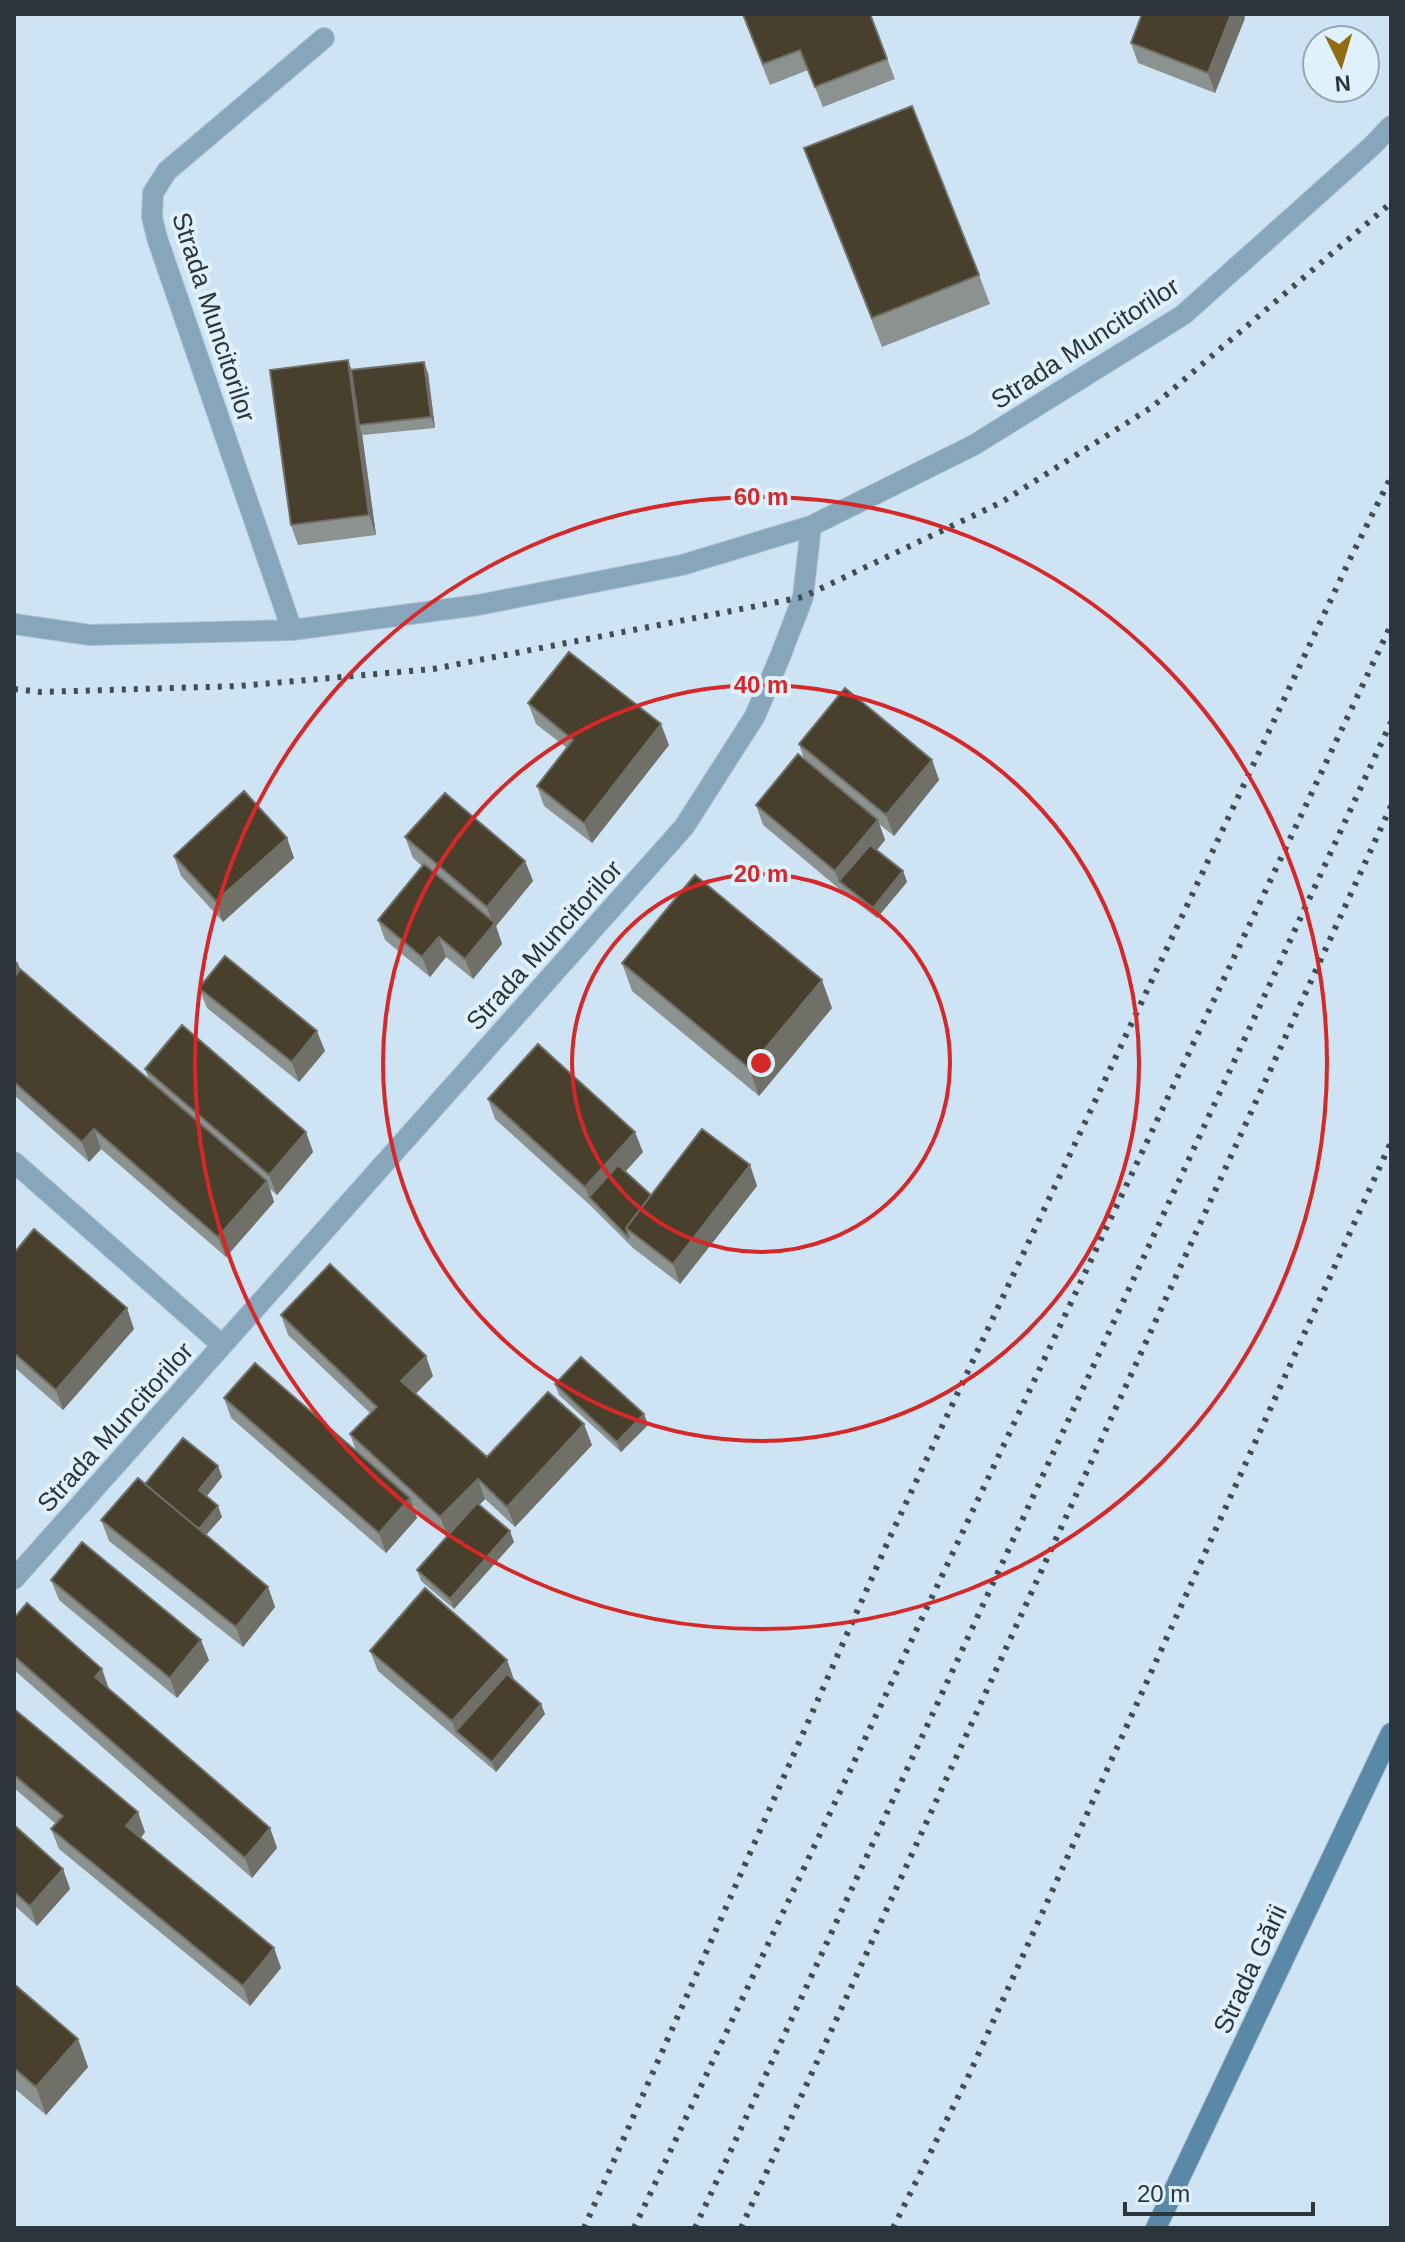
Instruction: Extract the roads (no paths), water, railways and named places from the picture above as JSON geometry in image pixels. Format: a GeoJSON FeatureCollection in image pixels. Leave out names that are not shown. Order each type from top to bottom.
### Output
{"type":"FeatureCollection","features":[{"type":"Feature","properties":{"kind":"main road","name":"Strada Gării"},"geometry":{"type":"LineString","coordinates":[[1156,2228],[1391,1733]]}},
{"type":"Feature","properties":{"kind":"street","name":"Strada Muncitorilor"},"geometry":{"type":"LineString","coordinates":[[292,630],[157,238],[152,217],[153,193],[167,171],[324,38]]}},
{"type":"Feature","properties":{"kind":"street","name":"Strada Muncitorilor"},"geometry":{"type":"LineString","coordinates":[[14,624],[90,635],[292,630],[478,605],[682,565],[811,526],[974,445],[1183,315],[1391,126]]}},
{"type":"Feature","properties":{"kind":"street","name":"Strada Muncitorilor"},"geometry":{"type":"LineString","coordinates":[[14,1579],[684,827],[755,716],[770,681],[803,597],[811,526]]}},
{"type":"Feature","properties":{"kind":"street","name":"Strada Muncitorilor"},"geometry":{"type":"LineString","coordinates":[[14,1162],[222,1345]]}},
{"type":"Feature","properties":{"kind":"railway"},"geometry":{"type":"LineString","coordinates":[[14,689],[41,692],[239,686],[433,669],[803,597],[1002,502],[1152,407],[1391,203]]}},
{"type":"Feature","properties":{"kind":"railway"},"geometry":{"type":"LineString","coordinates":[[584,2228],[890,1537],[1391,477]]}},
{"type":"Feature","properties":{"kind":"railway"},"geometry":{"type":"LineString","coordinates":[[634,2228],[1391,625]]}},
{"type":"Feature","properties":{"kind":"railway"},"geometry":{"type":"LineString","coordinates":[[695,2228],[1391,722]]}},
{"type":"Feature","properties":{"kind":"railway"},"geometry":{"type":"LineString","coordinates":[[741,2228],[1391,806]]}},
{"type":"Feature","properties":{"kind":"railway"},"geometry":{"type":"LineString","coordinates":[[893,2228],[968,2077],[1391,1142]]}}]}
